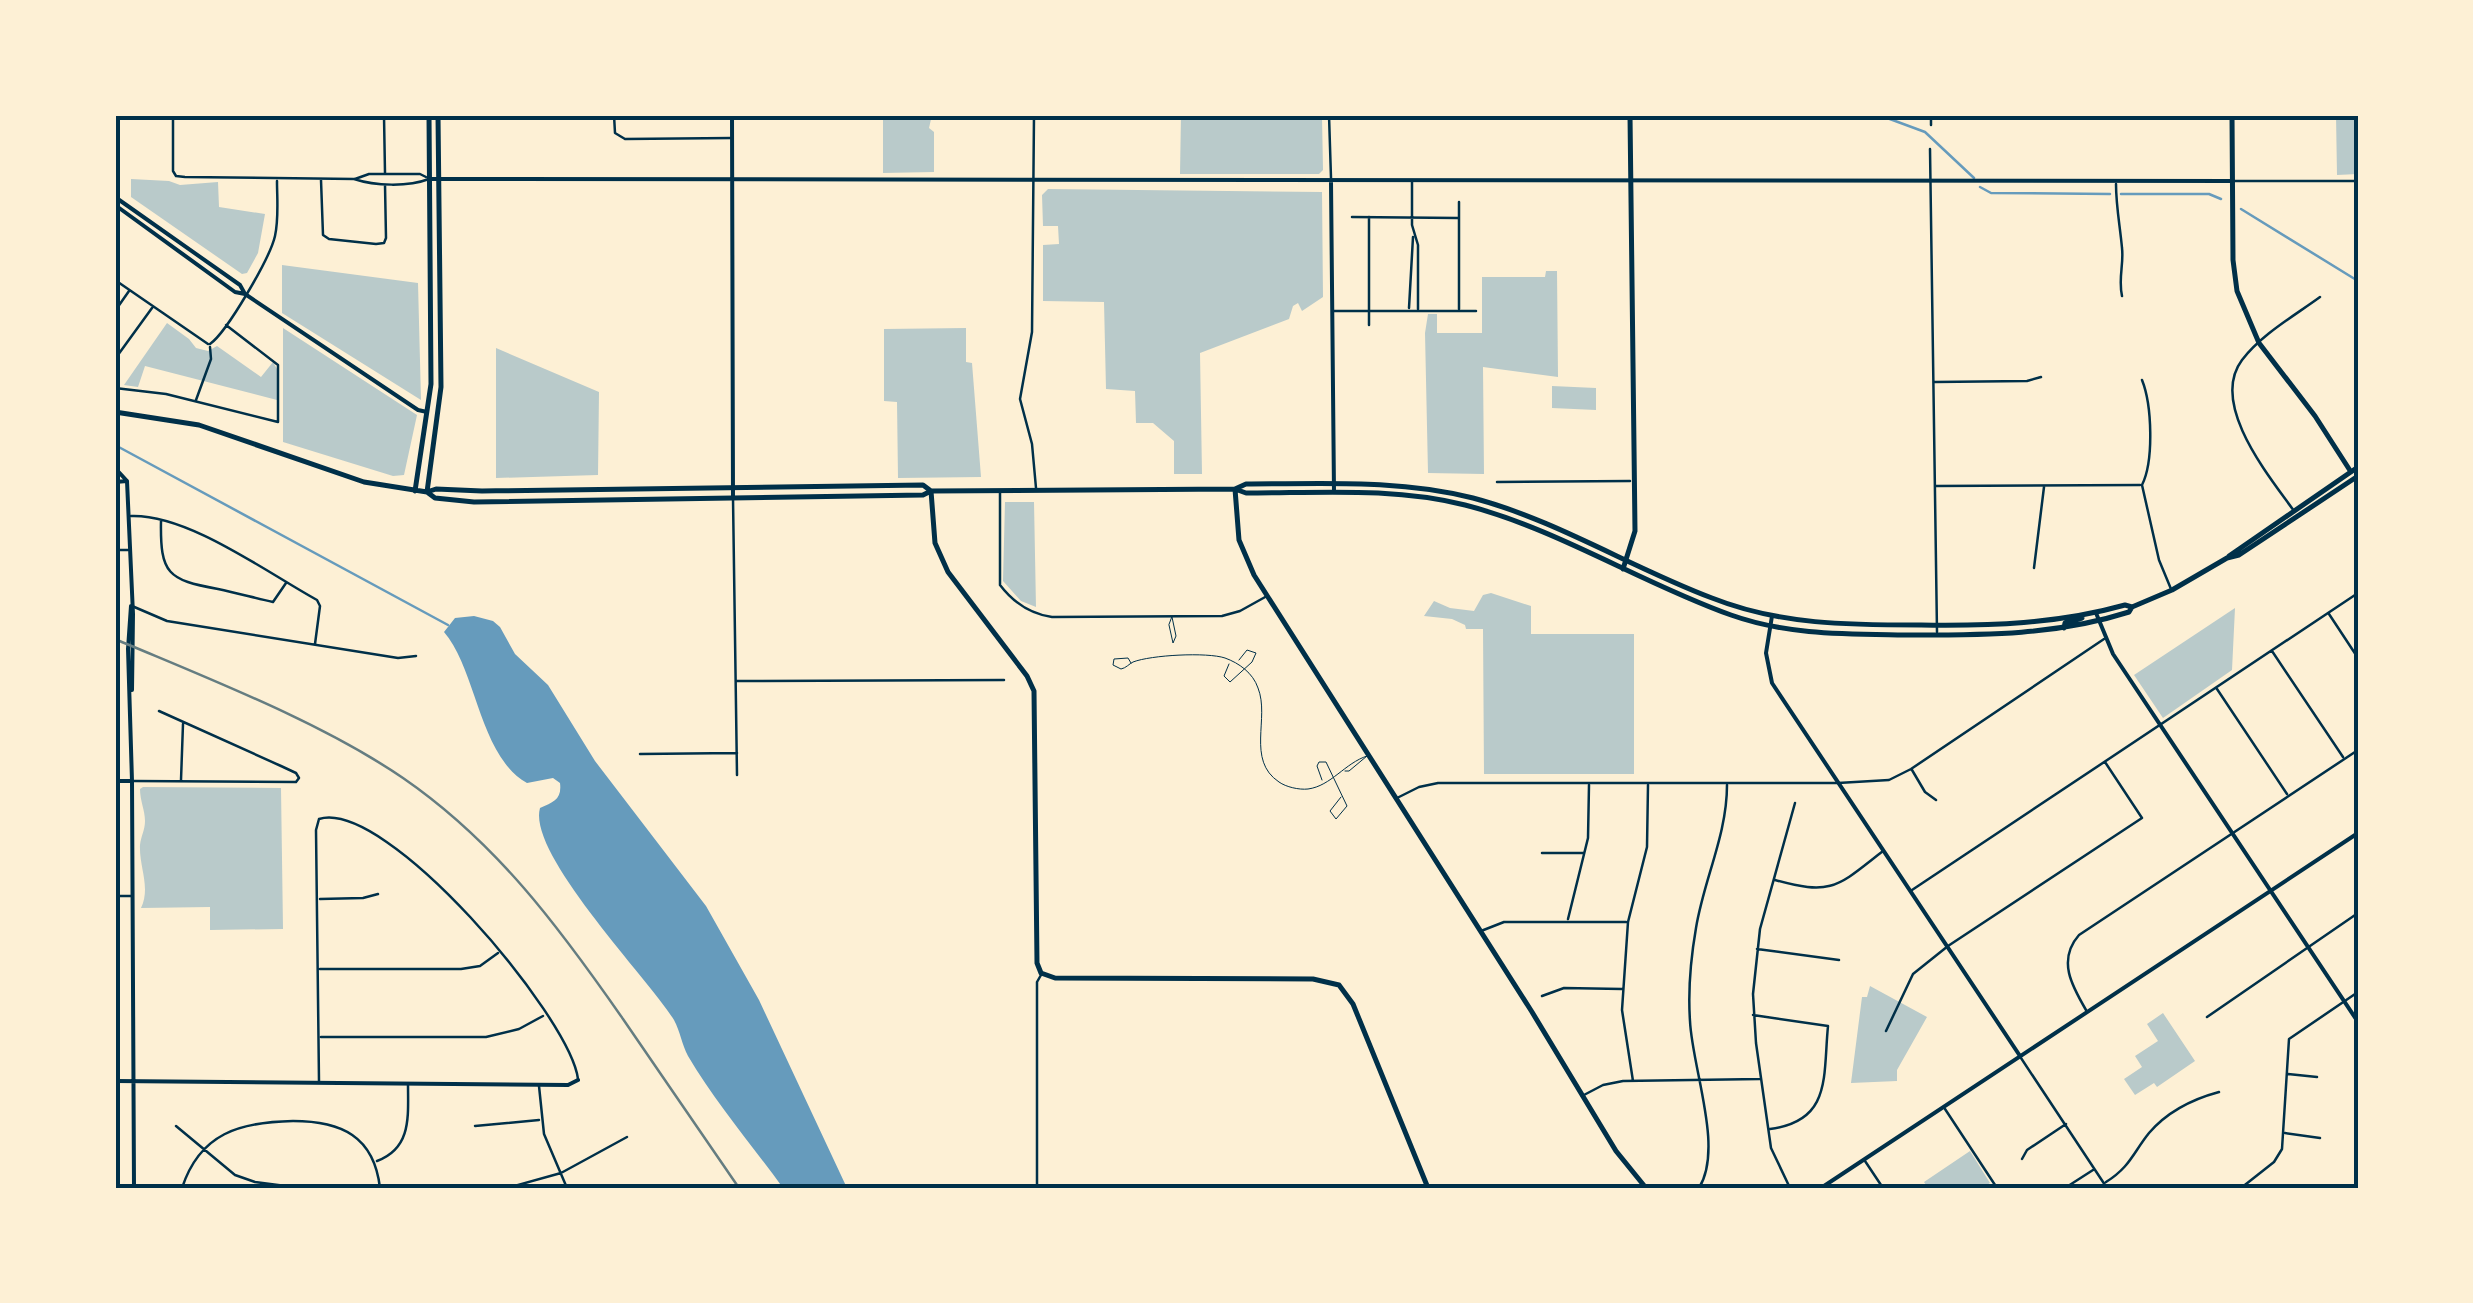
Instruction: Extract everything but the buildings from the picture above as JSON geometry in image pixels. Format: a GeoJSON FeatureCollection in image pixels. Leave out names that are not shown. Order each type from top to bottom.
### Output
{"type":"FeatureCollection","features":[{"type":"Feature","properties":{"kind":"main road"},"geometry":{"type":"LineString","coordinates":[[415,491],[428,412],[431,354],[429,115]]}},
{"type":"Feature","properties":{"kind":"main road"},"geometry":{"type":"LineString","coordinates":[[426,492],[440,400],[438,115]]}},
{"type":"Feature","properties":{"kind":"main road"},"geometry":{"type":"LineString","coordinates":[[1623,570],[1635,536],[1630,115]]}},
{"type":"Feature","properties":{"kind":"main road"},"geometry":{"type":"LineString","coordinates":[[2232,115],[2233,260],[2237,291],[2258,343],[2356,475]]}},
{"type":"Feature","properties":{"kind":"main road"},"geometry":{"type":"LineString","coordinates":[[431,354],[441,354]]}},
{"type":"Feature","properties":{"kind":"main road"},"geometry":{"type":"LineString","coordinates":[[115,412],[199,425],[364,482],[426,492],[923,485],[931,491],[935,543],[948,572],[1027,676],[1034,691],[1037,963],[1042,973],[1055,978],[1314,979],[1338,985],[1352,1004],[1428,1188]]}},
{"type":"Feature","properties":{"kind":"main road"},"geometry":{"type":"LineString","coordinates":[[426,492],[434,498],[474,502],[923,495],[931,491],[1036,488],[1235,489],[1246,493],[1334,492],[1438,500],[1513,521],[1706,606],[1771,626],[1824,634],[1937,635],[2041,632],[2099,622],[2128,612],[2227,558],[2292,510],[2356,475]]}},
{"type":"Feature","properties":{"kind":"main road"},"geometry":{"type":"LineString","coordinates":[[2227,558],[2238,555],[2356,475]]}},
{"type":"Feature","properties":{"kind":"main road"},"geometry":{"type":"LineString","coordinates":[[1235,489],[1246,484],[1394,484],[1440,490],[1512,510],[1709,598],[1772,616],[1846,625],[2032,624],[2096,614],[2125,605],[2132,607]]}},
{"type":"Feature","properties":{"kind":"main road"},"geometry":{"type":"LineString","coordinates":[[1235,489],[1239,540],[1267,596],[1616,1151],[1646,1188]]}},
{"type":"Feature","properties":{"kind":"main road"},"geometry":{"type":"LineString","coordinates":[[1438,500],[1440,490]]}},
{"type":"Feature","properties":{"kind":"main road"},"geometry":{"type":"LineString","coordinates":[[2064,629],[2065,623],[2084,616]]}},
{"type":"Feature","properties":{"kind":"main road"},"geometry":{"type":"LineString","coordinates":[[2032,624],[2041,632]]}},
{"type":"Feature","properties":{"kind":"street"},"geometry":{"type":"LineString","coordinates":[[385,174],[383,115],[172,118],[176,176],[277,180],[2358,181]]}},
{"type":"Feature","properties":{"kind":"street"},"geometry":{"type":"LineString","coordinates":[[614,115],[617,136],[625,139],[732,138]]}},
{"type":"Feature","properties":{"kind":"street"},"geometry":{"type":"LineString","coordinates":[[732,115],[737,775]]}},
{"type":"Feature","properties":{"kind":"street"},"geometry":{"type":"LineString","coordinates":[[1034,115],[1032,332],[1020,399],[1032,444],[1036,488]]}},
{"type":"Feature","properties":{"kind":"street"},"geometry":{"type":"LineString","coordinates":[[1329,115],[1334,492]]}},
{"type":"Feature","properties":{"kind":"street"},"geometry":{"type":"LineString","coordinates":[[1931,115],[1931,125]]}},
{"type":"Feature","properties":{"kind":"street"},"geometry":{"type":"LineString","coordinates":[[1930,149],[1937,635]]}},
{"type":"Feature","properties":{"kind":"street"},"geometry":{"type":"LineString","coordinates":[[354,179],[369,174],[420,174],[429,179]]}},
{"type":"Feature","properties":{"kind":"street"},"geometry":{"type":"LineString","coordinates":[[321,179],[323,234],[329,239],[384,243],[386,183]]}},
{"type":"Feature","properties":{"kind":"street"},"geometry":{"type":"LineString","coordinates":[[195,402],[211,359],[210,344],[268,256],[275,236],[277,180]]}},
{"type":"Feature","properties":{"kind":"street"},"geometry":{"type":"LineString","coordinates":[[1412,182],[1412,217],[1418,245],[1418,311]]}},
{"type":"Feature","properties":{"kind":"street"},"geometry":{"type":"LineString","coordinates":[[2116,182],[2116,221],[2123,253],[2118,276],[2122,296]]}},
{"type":"Feature","properties":{"kind":"street"},"geometry":{"type":"LineString","coordinates":[[115,216],[118,202],[236,292],[418,410],[428,412]]}},
{"type":"Feature","properties":{"kind":"street"},"geometry":{"type":"LineString","coordinates":[[1459,311],[1460,202]]}},
{"type":"Feature","properties":{"kind":"street"},"geometry":{"type":"LineString","coordinates":[[1352,216],[1459,218]]}},
{"type":"Feature","properties":{"kind":"street"},"geometry":{"type":"LineString","coordinates":[[1369,216],[1369,326]]}},
{"type":"Feature","properties":{"kind":"street"},"geometry":{"type":"LineString","coordinates":[[1409,311],[1410,246],[1414,235]]}},
{"type":"Feature","properties":{"kind":"street"},"geometry":{"type":"LineString","coordinates":[[115,280],[203,344],[210,344]]}},
{"type":"Feature","properties":{"kind":"street"},"geometry":{"type":"LineString","coordinates":[[115,311],[130,290]]}},
{"type":"Feature","properties":{"kind":"street"},"geometry":{"type":"LineString","coordinates":[[2297,517],[2238,428],[2236,369],[2258,343],[2320,297]]}},
{"type":"Feature","properties":{"kind":"street"},"geometry":{"type":"LineString","coordinates":[[115,359],[153,306]]}},
{"type":"Feature","properties":{"kind":"street"},"geometry":{"type":"LineString","coordinates":[[1332,311],[1476,311]]}},
{"type":"Feature","properties":{"kind":"street"},"geometry":{"type":"LineString","coordinates":[[115,388],[278,422],[278,364],[226,325]]}},
{"type":"Feature","properties":{"kind":"street"},"geometry":{"type":"LineString","coordinates":[[1934,382],[2026,382],[2041,377]]}},
{"type":"Feature","properties":{"kind":"street"},"geometry":{"type":"LineString","coordinates":[[2142,380],[2148,394],[2149,467],[2142,485],[2159,560],[2172,590]]}},
{"type":"Feature","properties":{"kind":"street"},"geometry":{"type":"LineString","coordinates":[[115,468],[127,481],[131,516],[134,1188]]}},
{"type":"Feature","properties":{"kind":"street"},"geometry":{"type":"LineString","coordinates":[[115,482],[127,481]]}},
{"type":"Feature","properties":{"kind":"street"},"geometry":{"type":"LineString","coordinates":[[1497,482],[1634,481]]}},
{"type":"Feature","properties":{"kind":"street"},"geometry":{"type":"LineString","coordinates":[[1935,486],[2142,485]]}},
{"type":"Feature","properties":{"kind":"street"},"geometry":{"type":"LineString","coordinates":[[2034,568],[2044,486]]}},
{"type":"Feature","properties":{"kind":"street"},"geometry":{"type":"LineString","coordinates":[[1000,489],[999,580],[1013,599],[1029,610],[1052,617],[1231,614],[1267,596]]}},
{"type":"Feature","properties":{"kind":"street"},"geometry":{"type":"LineString","coordinates":[[131,516],[162,519],[198,534],[320,602],[314,644]]}},
{"type":"Feature","properties":{"kind":"street"},"geometry":{"type":"LineString","coordinates":[[162,519],[162,554],[172,572],[185,584],[274,602],[286,583]]}},
{"type":"Feature","properties":{"kind":"street"},"geometry":{"type":"LineString","coordinates":[[115,550],[130,550]]}},
{"type":"Feature","properties":{"kind":"street"},"geometry":{"type":"LineString","coordinates":[[1912,890],[2358,593]]}},
{"type":"Feature","properties":{"kind":"street"},"geometry":{"type":"LineString","coordinates":[[131,606],[167,621],[398,658],[416,656]]}},
{"type":"Feature","properties":{"kind":"street"},"geometry":{"type":"LineString","coordinates":[[2328,613],[2358,658]]}},
{"type":"Feature","properties":{"kind":"street"},"geometry":{"type":"LineString","coordinates":[[2096,614],[2104,639],[2358,1022]]}},
{"type":"Feature","properties":{"kind":"street"},"geometry":{"type":"LineString","coordinates":[[1772,616],[1767,663],[1772,683],[2108,1188]]}},
{"type":"Feature","properties":{"kind":"street"},"geometry":{"type":"LineString","coordinates":[[1396,799],[1431,784],[1889,780],[2104,639]]}},
{"type":"Feature","properties":{"kind":"street"},"geometry":{"type":"LineString","coordinates":[[2271,650],[2344,759]]}},
{"type":"Feature","properties":{"kind":"street"},"geometry":{"type":"LineString","coordinates":[[735,680],[1004,680]]}},
{"type":"Feature","properties":{"kind":"street"},"geometry":{"type":"LineString","coordinates":[[2216,688],[2288,796]]}},
{"type":"Feature","properties":{"kind":"street"},"geometry":{"type":"LineString","coordinates":[[115,781],[298,780],[299,775],[159,711]]}},
{"type":"Feature","properties":{"kind":"street"},"geometry":{"type":"LineString","coordinates":[[181,782],[180,735],[184,722]]}},
{"type":"Feature","properties":{"kind":"street"},"geometry":{"type":"LineString","coordinates":[[2087,1011],[2068,974],[2074,940],[2358,750]]}},
{"type":"Feature","properties":{"kind":"street"},"geometry":{"type":"LineString","coordinates":[[640,754],[737,753]]}},
{"type":"Feature","properties":{"kind":"street"},"geometry":{"type":"LineString","coordinates":[[1886,1031],[1910,976],[1948,946],[2142,818],[2104,761]]}},
{"type":"Feature","properties":{"kind":"street"},"geometry":{"type":"LineString","coordinates":[[1911,769],[1925,792],[1936,800]]}},
{"type":"Feature","properties":{"kind":"street"},"geometry":{"type":"LineString","coordinates":[[1699,1188],[1710,1164],[1690,1019],[1694,948],[1696,926],[1724,827],[1727,783]]}},
{"type":"Feature","properties":{"kind":"street"},"geometry":{"type":"LineString","coordinates":[[1568,922],[1590,821],[1589,784]]}},
{"type":"Feature","properties":{"kind":"street"},"geometry":{"type":"LineString","coordinates":[[1633,1081],[1622,1020],[1628,922],[1647,847],[1648,784]]}},
{"type":"Feature","properties":{"kind":"street"},"geometry":{"type":"LineString","coordinates":[[1790,1188],[1778,1169],[1768,1130],[1753,1015],[1757,948],[1794,803]]}},
{"type":"Feature","properties":{"kind":"street"},"geometry":{"type":"LineString","coordinates":[[115,1081],[568,1086],[578,1080],[573,1055],[500,951],[433,880],[370,830],[348,819],[319,819],[316,830],[319,1082]]}},
{"type":"Feature","properties":{"kind":"street"},"geometry":{"type":"LineString","coordinates":[[1821,1188],[2358,833]]}},
{"type":"Feature","properties":{"kind":"street"},"geometry":{"type":"LineString","coordinates":[[1775,880],[1810,889],[1834,886],[1884,850]]}},
{"type":"Feature","properties":{"kind":"street"},"geometry":{"type":"LineString","coordinates":[[1542,853],[1584,854]]}},
{"type":"Feature","properties":{"kind":"street"},"geometry":{"type":"LineString","coordinates":[[318,899],[378,894]]}},
{"type":"Feature","properties":{"kind":"street"},"geometry":{"type":"LineString","coordinates":[[115,896],[131,896]]}},
{"type":"Feature","properties":{"kind":"street"},"geometry":{"type":"LineString","coordinates":[[2207,1017],[2358,913]]}},
{"type":"Feature","properties":{"kind":"street"},"geometry":{"type":"LineString","coordinates":[[1480,932],[1504,922],[1628,922]]}},
{"type":"Feature","properties":{"kind":"street"},"geometry":{"type":"LineString","coordinates":[[1757,948],[1840,960]]}},
{"type":"Feature","properties":{"kind":"street"},"geometry":{"type":"LineString","coordinates":[[319,969],[461,970],[480,966],[500,951]]}},
{"type":"Feature","properties":{"kind":"street"},"geometry":{"type":"LineString","coordinates":[[1037,1188],[1037,982],[1042,973]]}},
{"type":"Feature","properties":{"kind":"street"},"geometry":{"type":"LineString","coordinates":[[1542,996],[1576,987],[1624,990]]}},
{"type":"Feature","properties":{"kind":"street"},"geometry":{"type":"LineString","coordinates":[[2242,1188],[2274,1162],[2282,1149],[2289,1039],[2358,992]]}},
{"type":"Feature","properties":{"kind":"street"},"geometry":{"type":"LineString","coordinates":[[320,1037],[486,1038],[519,1029],[546,1014]]}},
{"type":"Feature","properties":{"kind":"street"},"geometry":{"type":"LineString","coordinates":[[1753,1015],[1828,1026],[1819,1103],[1807,1118],[1768,1130]]}},
{"type":"Feature","properties":{"kind":"street"},"geometry":{"type":"LineString","coordinates":[[2287,1074],[2317,1077]]}},
{"type":"Feature","properties":{"kind":"street"},"geometry":{"type":"LineString","coordinates":[[1582,1096],[1603,1085],[1633,1081],[1762,1078]]}},
{"type":"Feature","properties":{"kind":"street"},"geometry":{"type":"LineString","coordinates":[[376,1162],[396,1150],[405,1136],[408,1084]]}},
{"type":"Feature","properties":{"kind":"street"},"geometry":{"type":"LineString","coordinates":[[539,1085],[540,1119],[567,1188]]}},
{"type":"Feature","properties":{"kind":"street"},"geometry":{"type":"LineString","coordinates":[[2104,1183],[2126,1168],[2150,1133],[2172,1113],[2198,1098],[2219,1092]]}},
{"type":"Feature","properties":{"kind":"street"},"geometry":{"type":"LineString","coordinates":[[1944,1108],[1996,1188]]}},
{"type":"Feature","properties":{"kind":"street"},"geometry":{"type":"LineString","coordinates":[[475,1126],[540,1119]]}},
{"type":"Feature","properties":{"kind":"street"},"geometry":{"type":"LineString","coordinates":[[182,1188],[191,1166],[221,1135],[247,1124],[328,1123],[352,1135],[376,1162],[380,1188]]}},
{"type":"Feature","properties":{"kind":"street"},"geometry":{"type":"LineString","coordinates":[[2022,1159],[2027,1150],[2066,1124]]}},
{"type":"Feature","properties":{"kind":"street"},"geometry":{"type":"LineString","coordinates":[[176,1126],[234,1175],[254,1182],[301,1188]]}},
{"type":"Feature","properties":{"kind":"street"},"geometry":{"type":"LineString","coordinates":[[2284,1132],[2320,1138]]}},
{"type":"Feature","properties":{"kind":"street"},"geometry":{"type":"LineString","coordinates":[[506,1188],[561,1173],[627,1136]]}},
{"type":"Feature","properties":{"kind":"street"},"geometry":{"type":"LineString","coordinates":[[1864,1160],[1883,1188]]}},
{"type":"Feature","properties":{"kind":"street"},"geometry":{"type":"LineString","coordinates":[[2065,1188],[2094,1169]]}},
{"type":"Feature","properties":{"kind":"lane"},"geometry":{"type":"LineString","coordinates":[[1172,617],[1169,624],[1174,656]]}},
{"type":"Feature","properties":{"kind":"lane"},"geometry":{"type":"LineString","coordinates":[[1230,660],[1224,673],[1226,681],[1233,681],[1256,656],[1254,650],[1247,650],[1237,663]]}},
{"type":"Feature","properties":{"kind":"lane"},"geometry":{"type":"LineString","coordinates":[[1131,662],[1216,656],[1244,668],[1260,693],[1262,756],[1266,768],[1278,781],[1296,789],[1310,789],[1342,771],[1346,764],[1368,756]]}},
{"type":"Feature","properties":{"kind":"lane"},"geometry":{"type":"LineString","coordinates":[[1342,771],[1349,772],[1368,756]]}},
{"type":"Feature","properties":{"kind":"lane"},"geometry":{"type":"LineString","coordinates":[[1323,782],[1317,771],[1319,762],[1326,762],[1341,797]]}},
{"type":"Feature","properties":{"kind":"shaded area"},"geometry":{"type":"Polygon","coordinates":[[[883,115],[932,115],[929,128],[934,132],[934,172],[883,173],[883,115]]]}},
{"type":"Feature","properties":{"kind":"shaded area"},"geometry":{"type":"Polygon","coordinates":[[[1181,115],[1322,117],[1323,170],[1319,174],[1180,174],[1181,115]]]}},
{"type":"Feature","properties":{"kind":"shaded area"},"geometry":{"type":"Polygon","coordinates":[[[2336,115],[2357,115],[2358,174],[2337,175],[2336,115]]]}},
{"type":"Feature","properties":{"kind":"shaded area"},"geometry":{"type":"Polygon","coordinates":[[[131,179],[180,185],[218,182],[219,207],[265,214],[258,253],[247,273],[242,274],[131,197],[131,179]]]}},
{"type":"Feature","properties":{"kind":"shaded area"},"geometry":{"type":"Polygon","coordinates":[[[1048,189],[1322,192],[1323,297],[1302,311],[1298,303],[1293,306],[1289,319],[1200,353],[1202,474],[1174,474],[1174,441],[1153,423],[1136,423],[1135,391],[1106,389],[1104,302],[1043,301],[1043,245],[1059,244],[1058,226],[1043,226],[1042,195],[1048,189]]]}},
{"type":"Feature","properties":{"kind":"shaded area"},"geometry":{"type":"Polygon","coordinates":[[[282,265],[418,283],[421,400],[282,313],[282,265]]]}},
{"type":"Feature","properties":{"kind":"shaded area"},"geometry":{"type":"Polygon","coordinates":[[[1546,271],[1557,271],[1558,377],[1483,367],[1484,474],[1428,473],[1428,314],[1437,314],[1437,333],[1482,333],[1482,277],[1545,277],[1546,271]]]}},
{"type":"Feature","properties":{"kind":"shaded area"},"geometry":{"type":"Polygon","coordinates":[[[167,323],[196,348],[208,351],[217,346],[261,377],[273,362],[277,369],[277,400],[145,366],[138,387],[124,385],[167,323]]]}},
{"type":"Feature","properties":{"kind":"shaded area"},"geometry":{"type":"Polygon","coordinates":[[[283,328],[417,415],[404,475],[393,476],[283,442],[283,328]]]}},
{"type":"Feature","properties":{"kind":"shaded area"},"geometry":{"type":"Polygon","coordinates":[[[966,328],[966,362],[972,363],[981,477],[898,478],[897,402],[884,401],[884,329],[966,328]]]}},
{"type":"Feature","properties":{"kind":"shaded area"},"geometry":{"type":"Polygon","coordinates":[[[496,348],[599,392],[598,475],[496,478],[496,348]]]}},
{"type":"Feature","properties":{"kind":"shaded area"},"geometry":{"type":"Polygon","coordinates":[[[1552,386],[1596,388],[1596,410],[1552,408],[1552,386]]]}},
{"type":"Feature","properties":{"kind":"shaded area"},"geometry":{"type":"Polygon","coordinates":[[[1005,502],[1034,502],[1036,607],[1021,601],[1003,581],[1005,502]]]}},
{"type":"Feature","properties":{"kind":"shaded area"},"geometry":{"type":"Polygon","coordinates":[[[1491,593],[1531,606],[1531,634],[1634,634],[1634,774],[1484,774],[1483,629],[1466,629],[1452,619],[1424,616],[1434,601],[1474,611],[1483,595],[1491,593]]]}},
{"type":"Feature","properties":{"kind":"shaded area"},"geometry":{"type":"Polygon","coordinates":[[[2235,608],[2232,670],[2163,718],[2134,675],[2235,608]]]}},
{"type":"Feature","properties":{"kind":"shaded area"},"geometry":{"type":"Polygon","coordinates":[[[143,787],[281,788],[283,929],[210,930],[210,907],[141,908],[145,892],[140,845],[145,821],[140,793],[143,787]]]}},
{"type":"Feature","properties":{"kind":"shaded area"},"geometry":{"type":"Polygon","coordinates":[[[1870,986],[1927,1017],[1897,1070],[1897,1081],[1851,1083],[1862,997],[1867,997],[1870,986]]]}},
{"type":"Feature","properties":{"kind":"shaded area"},"geometry":{"type":"Polygon","coordinates":[[[2163,1013],[2195,1061],[2157,1087],[2154,1083],[2135,1095],[2124,1079],[2142,1067],[2135,1056],[2158,1041],[2147,1024],[2163,1013]]]}},
{"type":"Feature","properties":{"kind":"shaded area"},"geometry":{"type":"Polygon","coordinates":[[[1970,1151],[1990,1183],[1982,1188],[1928,1188],[1924,1182],[1970,1151]]]}},
{"type":"Feature","properties":{"kind":"water"},"geometry":{"type":"Polygon","coordinates":[[[474,616],[500,627],[515,654],[548,685],[595,761],[706,906],[759,1000],[847,1188],[783,1188],[699,1073],[674,1020],[570,884],[541,829],[540,808],[556,799],[560,783],[553,778],[527,783],[511,770],[488,733],[464,668],[444,632],[455,618],[474,616]]]}},
{"type":"Feature","properties":{"kind":"waterway"},"geometry":{"type":"LineString","coordinates":[[1879,115],[1925,132],[1974,178]]}},
{"type":"Feature","properties":{"kind":"waterway"},"geometry":{"type":"LineString","coordinates":[[1980,187],[1991,193],[2110,194]]}},
{"type":"Feature","properties":{"kind":"waterway"},"geometry":{"type":"LineString","coordinates":[[2121,194],[2209,194],[2221,199]]}},
{"type":"Feature","properties":{"kind":"waterway"},"geometry":{"type":"LineString","coordinates":[[2241,209],[2358,281]]}},
{"type":"Feature","properties":{"kind":"waterway"},"geometry":{"type":"LineString","coordinates":[[115,445],[448,625]]}},
{"type":"Feature","properties":{"kind":"railway"},"geometry":{"type":"LineString","coordinates":[[115,639],[263,702],[336,738],[403,778],[468,830],[524,888],[575,952],[739,1188]]}}]}
